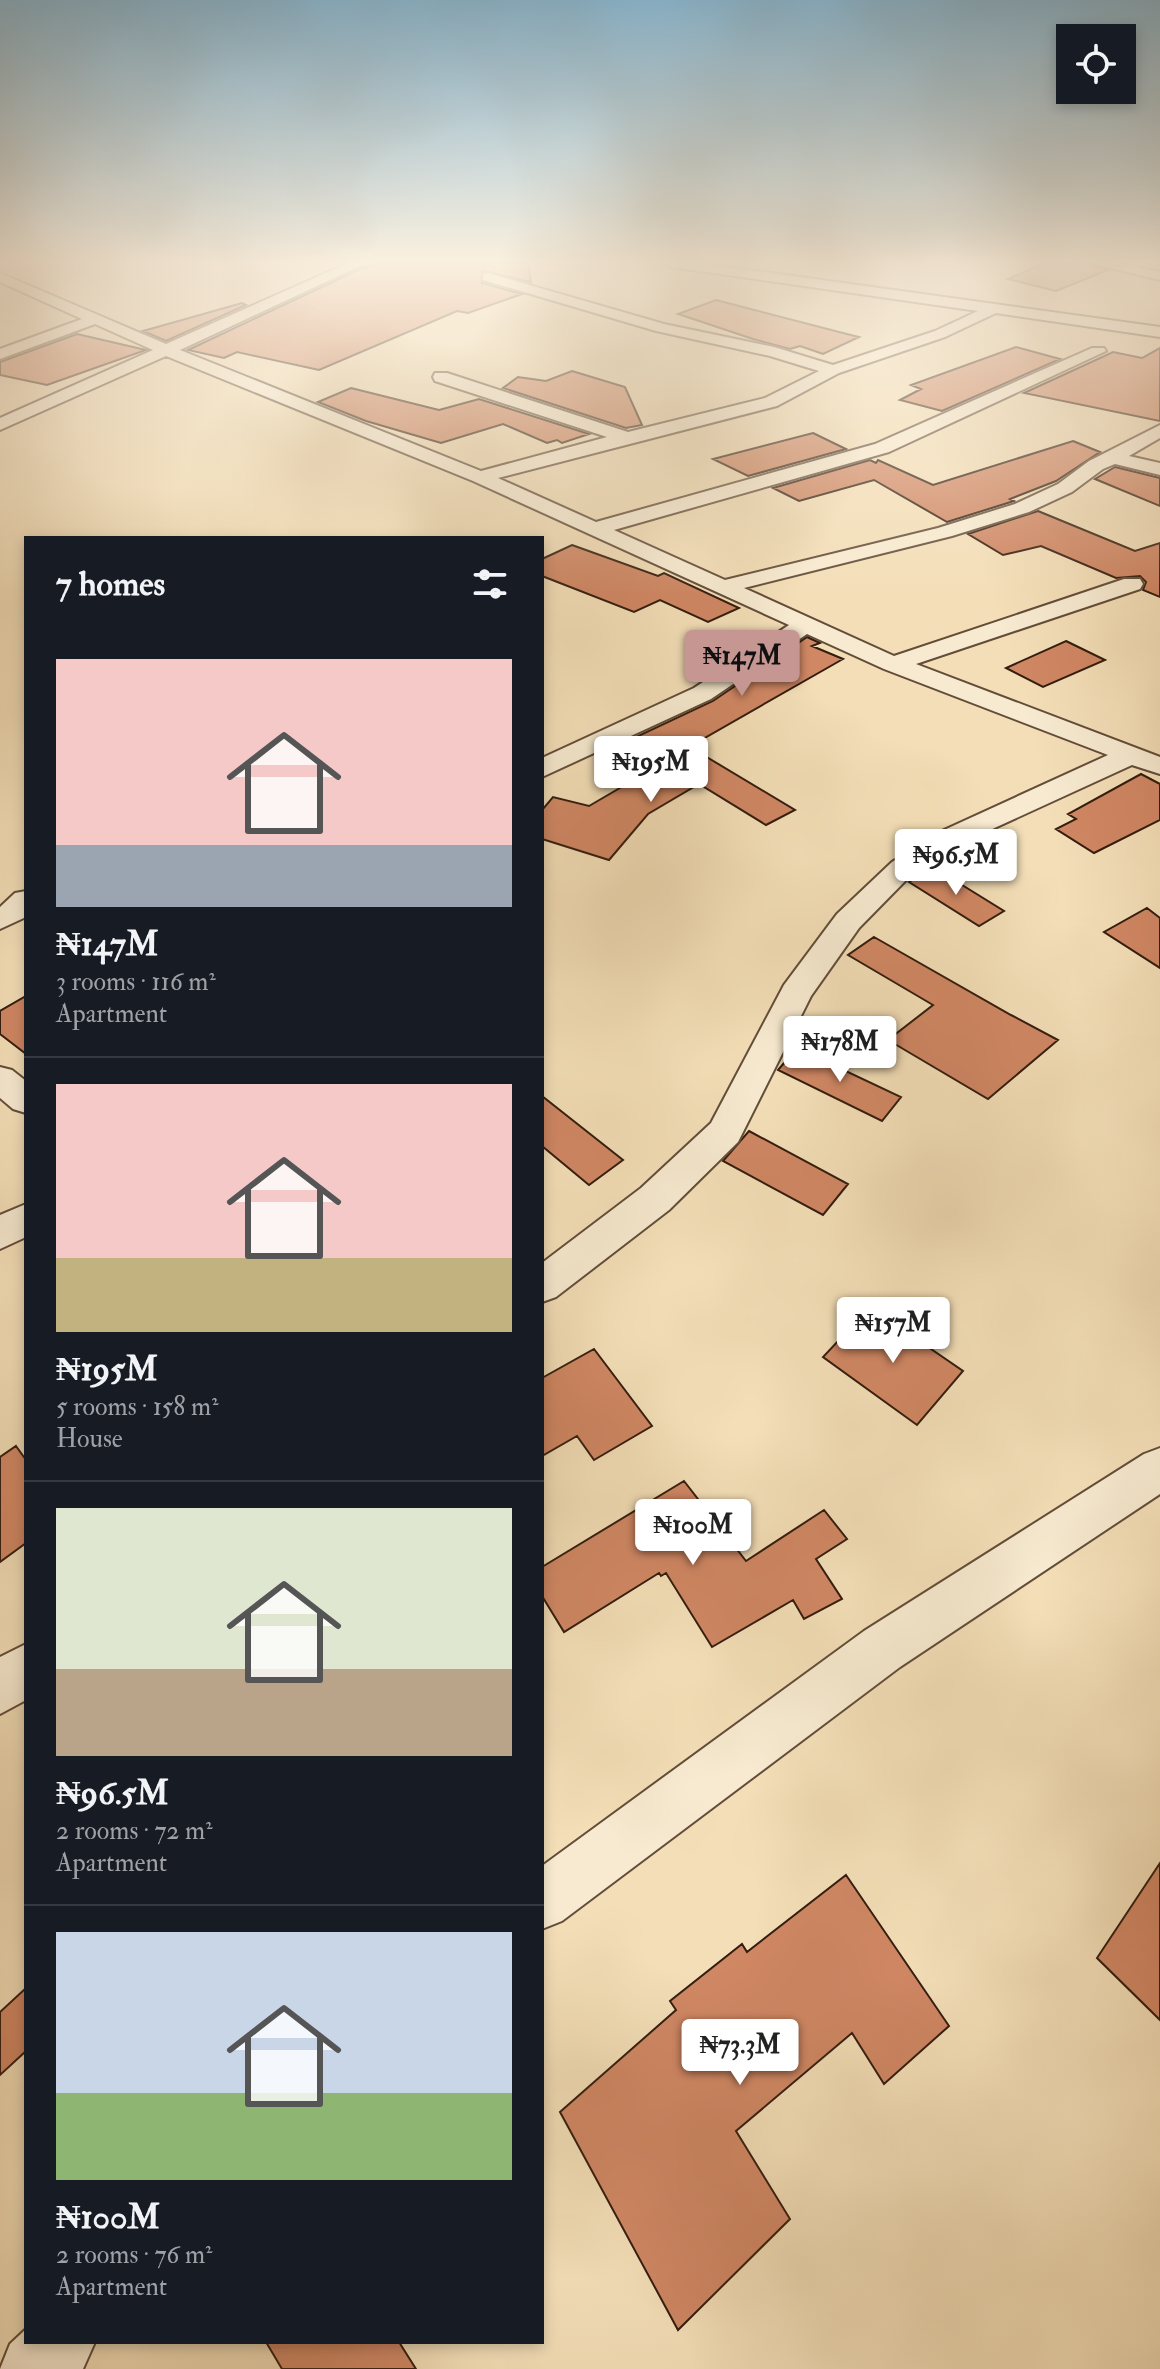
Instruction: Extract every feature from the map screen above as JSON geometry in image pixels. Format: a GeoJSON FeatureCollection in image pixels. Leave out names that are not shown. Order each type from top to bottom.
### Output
{"type":"FeatureCollection","features":[{"type":"Feature","properties":{"kind":"street"},"geometry":{"type":"LineString","coordinates":[[0,425],[114,374]]}},
{"type":"Feature","properties":{"kind":"street"},"geometry":{"type":"LineString","coordinates":[[224,374],[480,477],[893,664],[1145,761]]}},
{"type":"Feature","properties":{"kind":"street"},"geometry":{"type":"LineString","coordinates":[[480,477],[771,402],[826,374]]}},
{"type":"Feature","properties":{"kind":"street"},"geometry":{"type":"LineString","coordinates":[[594,529],[882,448],[1048,374]]}},
{"type":"Feature","properties":{"kind":"street"},"geometry":{"type":"LineString","coordinates":[[441,377],[627,438]]}},
{"type":"Feature","properties":{"kind":"street"},"geometry":{"type":"LineString","coordinates":[[723,587],[945,532],[1022,508],[1065,488],[1096,465],[1160,430]]}},
{"type":"Feature","properties":{"kind":"street"},"geometry":{"type":"LineString","coordinates":[[1113,458],[1160,469]]}},
{"type":"Feature","properties":{"kind":"street"},"geometry":{"type":"LineString","coordinates":[[893,664],[1132,584]]}},
{"type":"Feature","properties":{"kind":"street"},"geometry":{"type":"LineString","coordinates":[[544,768],[573,749],[639,725],[691,700],[806,624]]}},
{"type":"Feature","properties":{"kind":"street"},"geometry":{"type":"LineString","coordinates":[[544,1283],[655,1199],[725,1132],[796,993],[848,921],[902,868],[954,836],[1145,761]]}},
{"type":"Feature","properties":{"kind":"street"},"geometry":{"type":"LineString","coordinates":[[0,919],[10,915],[24,902]]}},
{"type":"Feature","properties":{"kind":"street"},"geometry":{"type":"LineString","coordinates":[[0,1079],[24,1098]]}},
{"type":"Feature","properties":{"kind":"street"},"geometry":{"type":"LineString","coordinates":[[0,1233],[24,1220]]}},
{"type":"Feature","properties":{"kind":"street"},"geometry":{"type":"LineString","coordinates":[[544,1900],[882,1649],[1160,1469]]}},
{"type":"Feature","properties":{"kind":"street"},"geometry":{"type":"LineString","coordinates":[[0,1688],[24,1670]]}},
{"type":"Feature","properties":{"kind":"street"},"geometry":{"type":"LineString","coordinates":[[35,2369],[59,2344]]}},
{"type":"Feature","properties":{"kind":"building"},"geometry":{"type":"Polygon","coordinates":[[[0,374],[79,374],[47,385],[0,374]]]}},
{"type":"Feature","properties":{"kind":"building"},"geometry":{"type":"Polygon","coordinates":[[[565,374],[580,374],[625,387],[642,425],[626,428],[503,388],[518,377],[546,381],[565,374]]]}},
{"type":"Feature","properties":{"kind":"building"},"geometry":{"type":"Polygon","coordinates":[[[943,374],[1027,374],[942,411],[900,400],[921,389],[911,385],[943,374]]]}},
{"type":"Feature","properties":{"kind":"building"},"geometry":{"type":"Polygon","coordinates":[[[1066,374],[1160,374],[1160,421],[1024,393],[1066,374]]]}},
{"type":"Feature","properties":{"kind":"building"},"geometry":{"type":"Polygon","coordinates":[[[351,388],[439,410],[479,399],[589,434],[562,443],[557,440],[547,443],[503,424],[441,443],[366,421],[318,402],[351,388]]]}},
{"type":"Feature","properties":{"kind":"building"},"geometry":{"type":"Polygon","coordinates":[[[813,433],[846,449],[748,476],[713,459],[813,433]]]}},
{"type":"Feature","properties":{"kind":"building"},"geometry":{"type":"Polygon","coordinates":[[[1073,441],[1100,452],[1056,481],[1010,499],[1014,501],[947,522],[874,480],[799,501],[773,488],[870,460],[876,463],[878,460],[933,485],[1073,441]]]}},
{"type":"Feature","properties":{"kind":"building"},"geometry":{"type":"Polygon","coordinates":[[[1115,467],[1160,478],[1160,506],[1095,479],[1115,467]]]}},
{"type":"Feature","properties":{"kind":"building"},"geometry":{"type":"Polygon","coordinates":[[[1038,511],[1135,551],[1160,543],[1160,597],[1143,590],[1146,582],[1140,576],[1116,578],[1041,546],[1003,555],[968,534],[1038,511]]]}},
{"type":"Feature","properties":{"kind":"building"},"geometry":{"type":"Polygon","coordinates":[[[572,545],[658,576],[664,573],[739,608],[708,622],[660,600],[634,612],[544,577],[544,558],[572,545]]]}},
{"type":"Feature","properties":{"kind":"building"},"geometry":{"type":"Polygon","coordinates":[[[807,637],[820,643],[812,646],[843,659],[673,756],[636,737],[713,701],[807,637]]]}},
{"type":"Feature","properties":{"kind":"building"},"geometry":{"type":"Polygon","coordinates":[[[1066,641],[1105,660],[1043,687],[1006,668],[1066,641]]]}},
{"type":"Feature","properties":{"kind":"building"},"geometry":{"type":"Polygon","coordinates":[[[690,747],[795,810],[766,825],[699,784],[648,814],[609,860],[544,840],[544,808],[553,797],[589,806],[690,747]]]}},
{"type":"Feature","properties":{"kind":"building"},"geometry":{"type":"Polygon","coordinates":[[[1141,774],[1160,784],[1160,820],[1094,853],[1056,829],[1076,819],[1068,814],[1141,774]]]}},
{"type":"Feature","properties":{"kind":"building"},"geometry":{"type":"Polygon","coordinates":[[[933,867],[1004,911],[979,926],[909,882],[933,867]]]}},
{"type":"Feature","properties":{"kind":"building"},"geometry":{"type":"Polygon","coordinates":[[[1147,908],[1160,918],[1160,968],[1104,932],[1147,908]]]}},
{"type":"Feature","properties":{"kind":"building"},"geometry":{"type":"Polygon","coordinates":[[[874,937],[1058,1040],[988,1099],[888,1040],[933,1005],[848,955],[874,937]]]}},
{"type":"Feature","properties":{"kind":"building"},"geometry":{"type":"Polygon","coordinates":[[[24,997],[24,1052],[0,1034],[0,1011],[24,997]]]}},
{"type":"Feature","properties":{"kind":"building"},"geometry":{"type":"Polygon","coordinates":[[[797,1048],[901,1097],[882,1121],[778,1070],[797,1048]]]}},
{"type":"Feature","properties":{"kind":"building"},"geometry":{"type":"Polygon","coordinates":[[[544,1098],[623,1160],[589,1185],[544,1148],[544,1098]]]}},
{"type":"Feature","properties":{"kind":"building"},"geometry":{"type":"Polygon","coordinates":[[[749,1131],[848,1184],[823,1215],[723,1161],[749,1131]]]}},
{"type":"Feature","properties":{"kind":"building"},"geometry":{"type":"Polygon","coordinates":[[[870,1307],[963,1371],[917,1425],[823,1357],[870,1307]]]}},
{"type":"Feature","properties":{"kind":"building"},"geometry":{"type":"Polygon","coordinates":[[[594,1349],[652,1426],[594,1460],[577,1436],[544,1455],[544,1377],[594,1349]]]}},
{"type":"Feature","properties":{"kind":"building"},"geometry":{"type":"Polygon","coordinates":[[[16,1446],[24,1457],[24,1544],[0,1562],[0,1457],[16,1446]]]}},
{"type":"Feature","properties":{"kind":"building"},"geometry":{"type":"Polygon","coordinates":[[[684,1481],[746,1561],[824,1510],[847,1539],[816,1559],[842,1599],[804,1619],[793,1600],[712,1647],[666,1573],[661,1576],[659,1573],[564,1632],[544,1599],[544,1566],[684,1481]]]}},
{"type":"Feature","properties":{"kind":"building"},"geometry":{"type":"Polygon","coordinates":[[[1160,1863],[1160,2020],[1097,1958],[1160,1863]]]}},
{"type":"Feature","properties":{"kind":"building"},"geometry":{"type":"Polygon","coordinates":[[[846,1875],[949,2026],[884,2084],[852,2033],[736,2131],[790,2219],[678,2330],[560,2112],[676,2010],[670,2001],[742,1944],[747,1952],[846,1875]]]}},
{"type":"Feature","properties":{"kind":"building"},"geometry":{"type":"Polygon","coordinates":[[[24,1990],[24,2053],[0,2075],[0,2012],[24,1990]]]}},
{"type":"Feature","properties":{"kind":"building"},"geometry":{"type":"Polygon","coordinates":[[[267,2344],[400,2344],[416,2369],[282,2369],[267,2344]]]}}]}
